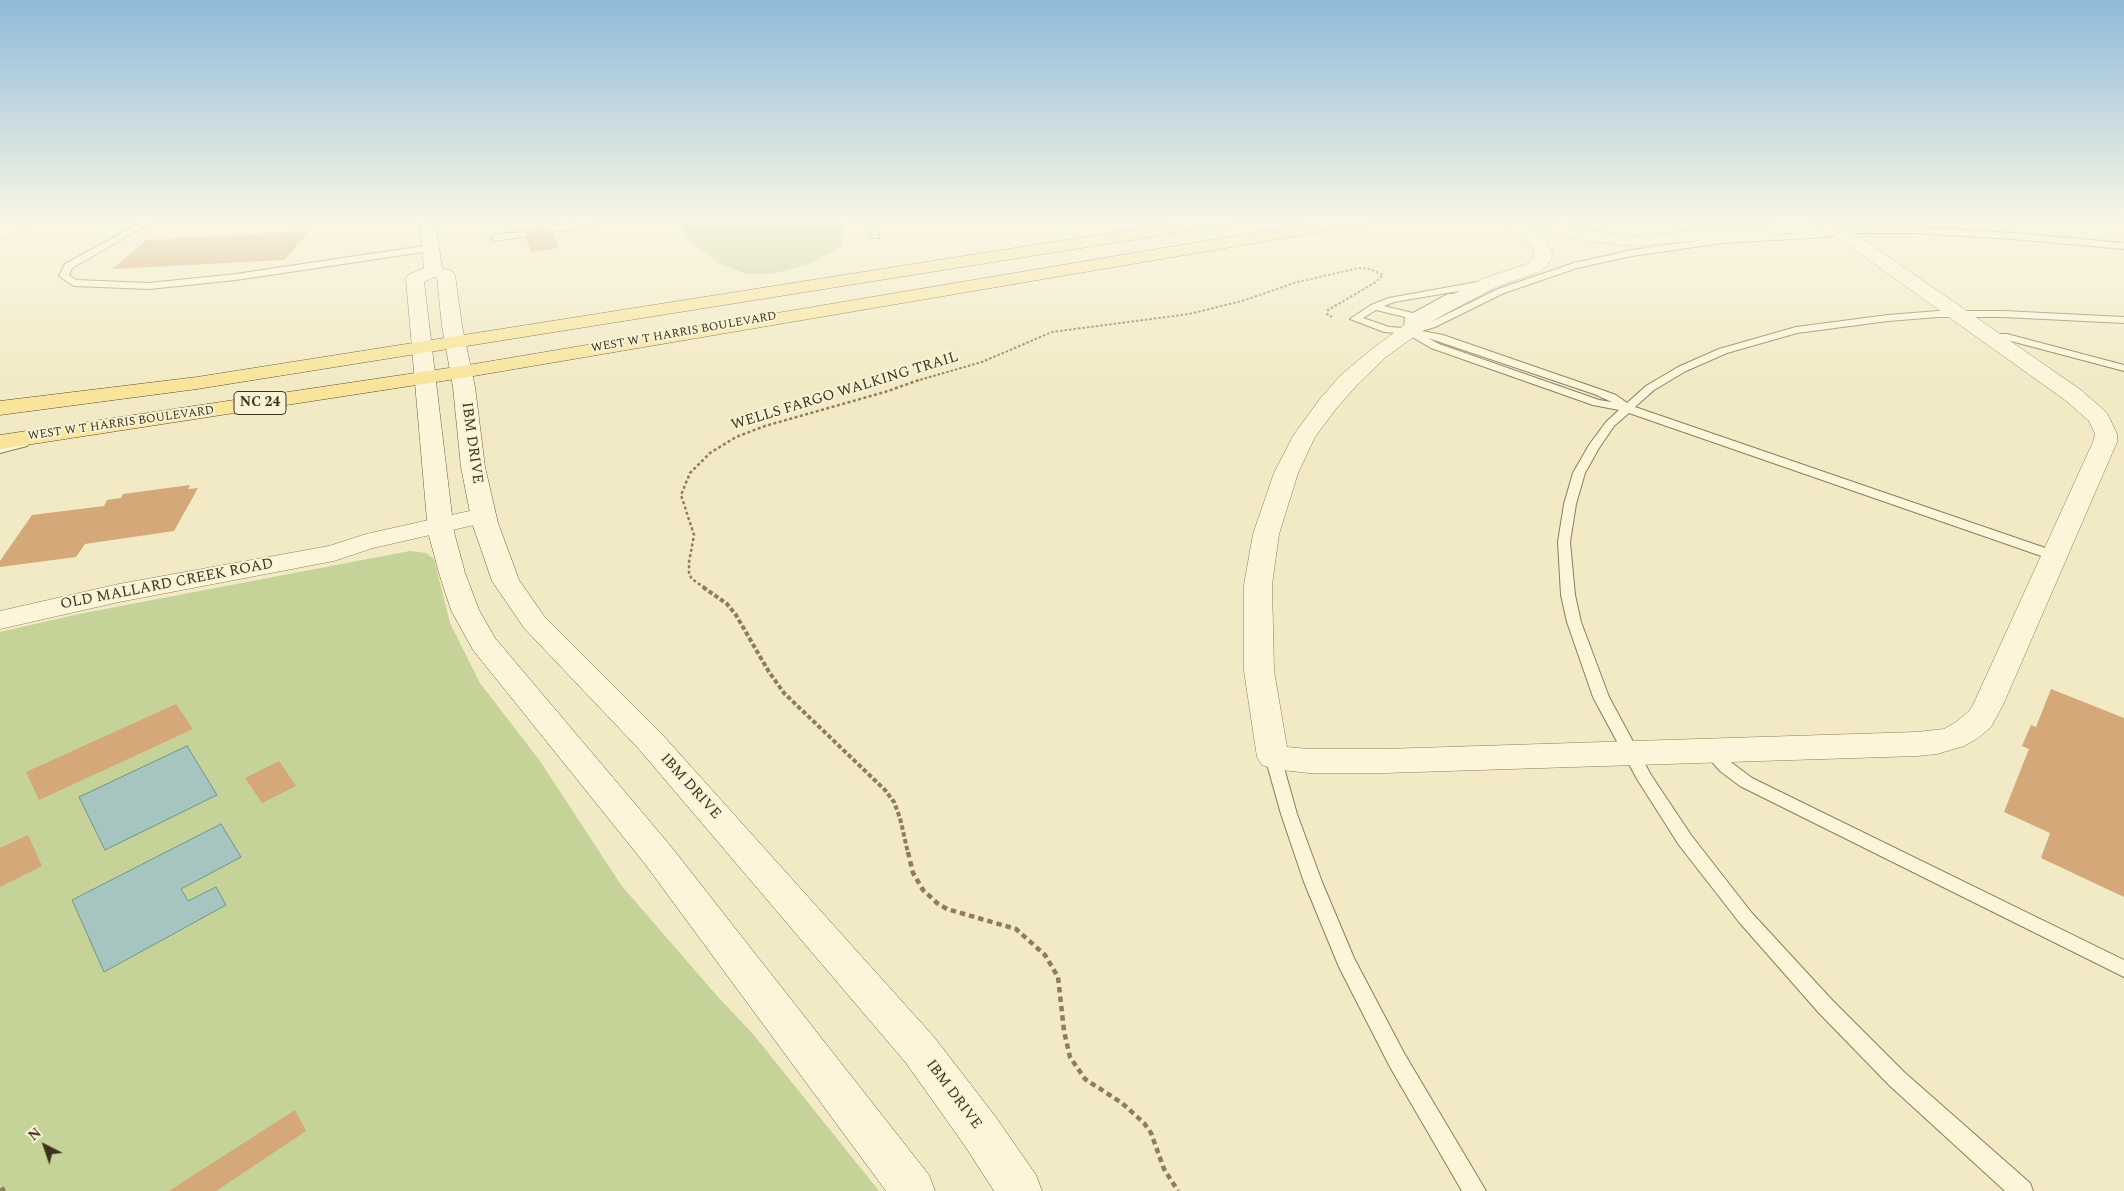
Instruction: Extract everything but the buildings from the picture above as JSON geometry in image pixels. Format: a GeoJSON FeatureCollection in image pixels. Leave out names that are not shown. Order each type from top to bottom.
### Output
{"type":"FeatureCollection","features":[{"type":"Feature","properties":{"kind":"main road","name":"WEST W T HARRIS BOULEVARD"},"geometry":{"type":"LineString","coordinates":[[0,408],[197,383],[874,275]]}},
{"type":"Feature","properties":{"kind":"main road","name":"WEST W T HARRIS BOULEVARD"},"geometry":{"type":"LineString","coordinates":[[0,442],[462,372],[1033,275]]}},
{"type":"Feature","properties":{"kind":"street"},"geometry":{"type":"LineString","coordinates":[[424,275],[415,279],[424,377],[443,539],[465,610],[483,642],[657,854],[913,1191]]}},
{"type":"Feature","properties":{"kind":"street","name":"IBM DRIVE"},"geometry":{"type":"LineString","coordinates":[[445,275],[452,326],[462,372],[473,467],[483,516],[506,581],[534,622],[649,740],[920,1050],[980,1131],[1020,1191]]}},
{"type":"Feature","properties":{"kind":"street"},"geometry":{"type":"LineString","coordinates":[[1512,275],[1489,283],[1411,324],[1349,380],[1327,405],[1299,445],[1272,511],[1258,584],[1259,672],[1273,757],[1348,762],[1917,744],[1953,738],[1967,730],[1980,719],[1988,705],[2105,442],[2106,434],[2099,418],[2086,405],[1902,275]]}},
{"type":"Feature","properties":{"kind":"street","name":"OLD MALLARD CREEK ROAD"},"geometry":{"type":"LineString","coordinates":[[0,620],[119,593],[334,553],[358,555],[416,545],[431,545],[483,516]]}},
{"type":"Feature","properties":{"kind":"lane"},"geometry":{"type":"LineString","coordinates":[[65,275],[74,283],[149,286],[252,275]]}},
{"type":"Feature","properties":{"kind":"lane"},"geometry":{"type":"LineString","coordinates":[[1489,283],[1392,300],[1374,307],[1356,319],[1388,330],[1411,324],[1432,325],[1472,304],[1525,282],[1550,275]]}},
{"type":"Feature","properties":{"kind":"lane"},"geometry":{"type":"LineString","coordinates":[[1374,307],[1439,337],[1612,397],[1627,408],[2055,556]]}},
{"type":"Feature","properties":{"kind":"lane"},"geometry":{"type":"LineString","coordinates":[[2022,1191],[1897,1079],[1806,986],[1745,917],[1696,855],[1666,813],[1630,753],[1601,697],[1580,644],[1568,595],[1564,542],[1570,504],[1579,473],[1598,439],[1627,408],[1650,388],[1682,369],[1722,351],[1759,339],[1842,322],[1916,315],[2035,315],[2124,320]]}},
{"type":"Feature","properties":{"kind":"lane"},"geometry":{"type":"LineString","coordinates":[[1990,337],[2007,337],[2124,368]]}},
{"type":"Feature","properties":{"kind":"lane"},"geometry":{"type":"LineString","coordinates":[[0,450],[96,428]]}},
{"type":"Feature","properties":{"kind":"lane"},"geometry":{"type":"LineString","coordinates":[[1711,750],[1733,773],[1758,788],[2124,969]]}},
{"type":"Feature","properties":{"kind":"lane"},"geometry":{"type":"LineString","coordinates":[[1273,757],[1289,814],[1310,874],[1346,961],[1397,1060],[1475,1191]]}},
{"type":"Feature","properties":{"kind":"path","name":"WELLS FARGO WALKING TRAIL"},"geometry":{"type":"LineString","coordinates":[[1178,1191],[1164,1169],[1151,1133],[1144,1123],[1122,1103],[1085,1079],[1077,1070],[1070,1057],[1064,1031],[1058,997],[1058,978],[1046,954],[1016,929],[947,909],[937,903],[923,890],[913,873],[900,818],[894,802],[885,790],[784,693],[727,604],[692,580],[689,574],[689,562],[694,536],[681,495],[690,473],[710,453],[736,437],[765,426],[885,392],[946,371],[982,362],[1052,332],[1189,314],[1242,300],[1297,282],[1330,275]]}},
{"type":"Feature","properties":{"kind":"path","name":"WELLS FARGO WALKING TRAIL"},"geometry":{"type":"LineString","coordinates":[[1332,317],[1327,314],[1328,310],[1376,282],[1382,275]]}},
{"type":"Feature","properties":{"kind":"path"},"geometry":{"type":"LineString","coordinates":[[0,1191],[7,1187]]}},
{"type":"Feature","properties":{"kind":"green space"},"geometry":{"type":"Polygon","coordinates":[[[410,551],[426,553],[434,559],[450,623],[480,683],[540,761],[621,885],[718,997],[753,1034],[879,1191],[0,1191],[0,632],[79,614],[410,551]]]}},
{"type":"Feature","properties":{"kind":"water"},"geometry":{"type":"Polygon","coordinates":[[[187,746],[217,795],[105,850],[79,797],[187,746]]]}},
{"type":"Feature","properties":{"kind":"water"},"geometry":{"type":"Polygon","coordinates":[[[221,824],[241,857],[181,889],[188,901],[216,887],[226,905],[104,972],[72,900],[221,824]]]}}]}
